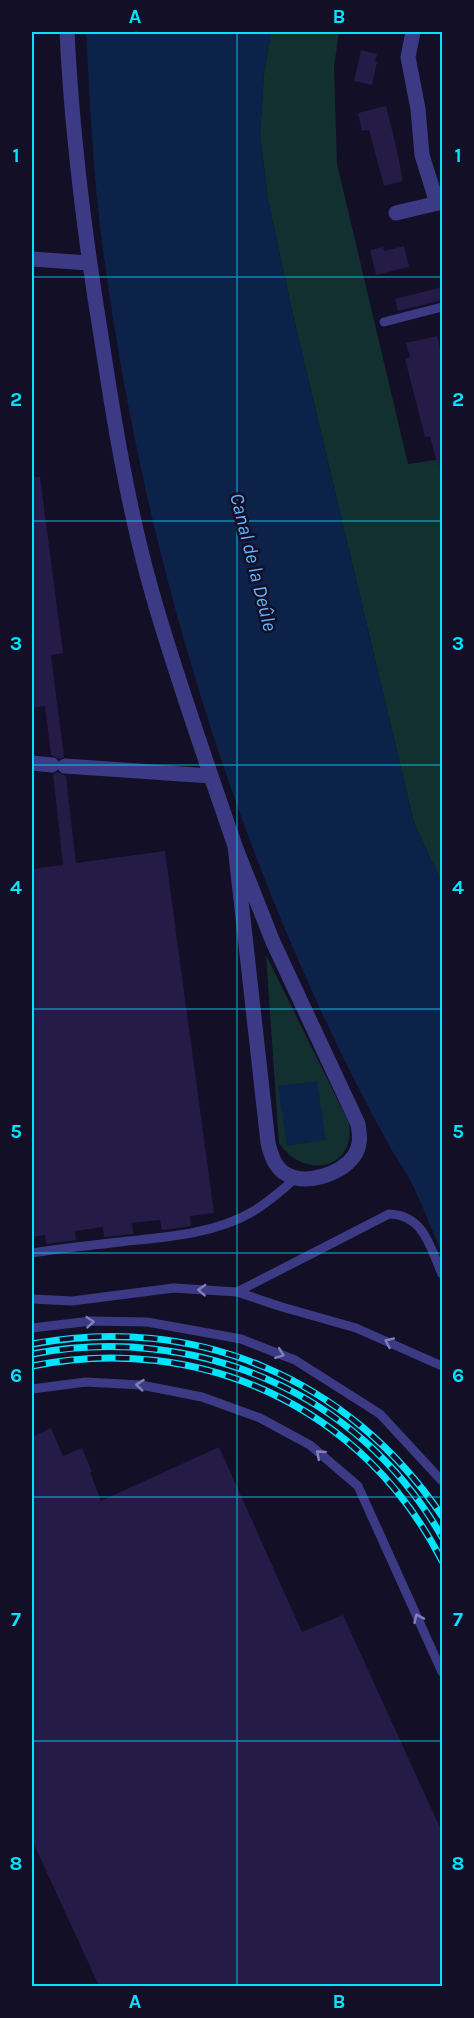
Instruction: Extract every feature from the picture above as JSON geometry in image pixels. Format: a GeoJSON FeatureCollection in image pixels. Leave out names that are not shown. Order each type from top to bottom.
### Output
{"type":"FeatureCollection","features":[{"type":"Feature","properties":{"kind":"street"},"geometry":{"type":"LineString","coordinates":[[67,32],[72,119],[88,263],[113,418],[148,577],[176,672],[235,846],[273,942],[360,1130],[359,1144],[349,1162],[324,1175],[296,1178],[285,1174],[271,1155],[235,846]]}},
{"type":"Feature","properties":{"kind":"street"},"geometry":{"type":"LineString","coordinates":[[396,213],[440,203],[422,155],[418,109],[408,57],[413,32]]}},
{"type":"Feature","properties":{"kind":"street"},"geometry":{"type":"LineString","coordinates":[[32,259],[88,263]]}},
{"type":"Feature","properties":{"kind":"street"},"geometry":{"type":"LineString","coordinates":[[32,763],[211,776]]}},
{"type":"Feature","properties":{"kind":"lane"},"geometry":{"type":"LineString","coordinates":[[384,322],[442,307]]}},
{"type":"Feature","properties":{"kind":"lane"},"geometry":{"type":"LineString","coordinates":[[32,1253],[172,1237],[236,1220],[273,1198],[296,1178]]}},
{"type":"Feature","properties":{"kind":"lane"},"geometry":{"type":"LineString","coordinates":[[237,1292],[389,1214],[400,1214],[414,1220],[424,1233],[442,1274]]}},
{"type":"Feature","properties":{"kind":"lane"},"geometry":{"type":"LineString","coordinates":[[32,1299],[72,1301],[174,1288],[237,1292],[356,1328],[442,1366]]}},
{"type":"Feature","properties":{"kind":"lane"},"geometry":{"type":"LineString","coordinates":[[32,1329],[91,1321],[147,1322],[241,1339],[295,1360],[380,1414],[442,1481]]}},
{"type":"Feature","properties":{"kind":"lane"},"geometry":{"type":"LineString","coordinates":[[32,1389],[86,1382],[141,1385],[202,1397],[260,1418],[310,1445],[358,1486],[442,1672]]}},
{"type":"Feature","properties":{"kind":"green space"},"geometry":{"type":"Polygon","coordinates":[[[271,32],[339,32],[334,66],[337,164],[408,464],[442,459],[442,883],[414,823],[292,311],[268,200],[260,134],[264,74],[271,32]]]}},
{"type":"Feature","properties":{"kind":"green space"},"geometry":{"type":"Polygon","coordinates":[[[266,955],[349,1123],[349,1139],[345,1151],[337,1160],[326,1164],[314,1165],[301,1162],[289,1155],[279,1143],[266,955]]]}},
{"type":"Feature","properties":{"kind":"water","name":"Canal de la Deûle"},"geometry":{"type":"Polygon","coordinates":[[[86,32],[271,32],[264,74],[260,134],[268,200],[292,311],[414,823],[442,883],[442,1253],[413,1185],[378,1126],[349,1069],[282,922],[250,841],[194,676],[150,508],[116,337],[97,196],[86,32]]]}},
{"type":"Feature","properties":{"kind":"water"},"geometry":{"type":"Polygon","coordinates":[[[317,1081],[326,1140],[287,1146],[278,1086],[317,1081]]]}},
{"type":"Feature","properties":{"kind":"building"},"geometry":{"type":"Polygon","coordinates":[[[361,50],[377,54],[372,85],[354,81],[361,50]]]}},
{"type":"Feature","properties":{"kind":"building"},"geometry":{"type":"Polygon","coordinates":[[[386,106],[403,181],[384,186],[369,130],[362,131],[358,113],[386,106]]]}},
{"type":"Feature","properties":{"kind":"building"},"geometry":{"type":"Polygon","coordinates":[[[404,246],[409,267],[376,275],[370,250],[383,247],[384,251],[404,246]]]}},
{"type":"Feature","properties":{"kind":"building"},"geometry":{"type":"Polygon","coordinates":[[[442,287],[442,300],[398,311],[395,299],[442,287]]]}},
{"type":"Feature","properties":{"kind":"building"},"geometry":{"type":"Polygon","coordinates":[[[437,336],[442,357],[442,467],[438,467],[430,436],[425,437],[405,359],[410,357],[406,343],[437,336]]]}},
{"type":"Feature","properties":{"kind":"building"},"geometry":{"type":"Polygon","coordinates":[[[32,477],[40,477],[63,653],[51,655],[64,757],[59,759],[51,755],[45,706],[32,708],[32,477]]]}},
{"type":"Feature","properties":{"kind":"building"},"geometry":{"type":"Polygon","coordinates":[[[58,772],[66,776],[76,863],[165,851],[214,1213],[190,1216],[191,1226],[162,1230],[160,1220],[132,1223],[133,1234],[104,1237],[103,1227],[75,1231],[76,1240],[46,1244],[45,1235],[32,1237],[32,869],[63,865],[53,774],[58,772]]]}},
{"type":"Feature","properties":{"kind":"building"},"geometry":{"type":"Polygon","coordinates":[[[51,1428],[63,1456],[82,1448],[101,1501],[219,1447],[302,1632],[343,1615],[442,1832],[442,1986],[99,1986],[32,1840],[32,1437],[51,1428]]]}},
{"type":"Feature","properties":{"kind":"railway"},"geometry":{"type":"LineString","coordinates":[[32,1344],[93,1337],[152,1338],[209,1348],[263,1367],[314,1393],[362,1427],[404,1468],[442,1516]]}},
{"type":"Feature","properties":{"kind":"railway"},"geometry":{"type":"LineString","coordinates":[[32,1354],[93,1347],[153,1349],[211,1360],[267,1379],[319,1407],[366,1442],[407,1486],[442,1537]]}},
{"type":"Feature","properties":{"kind":"railway"},"geometry":{"type":"LineString","coordinates":[[32,1366],[95,1358],[156,1360],[215,1372],[271,1393],[322,1423],[369,1461],[409,1507],[442,1561]]}}]}
